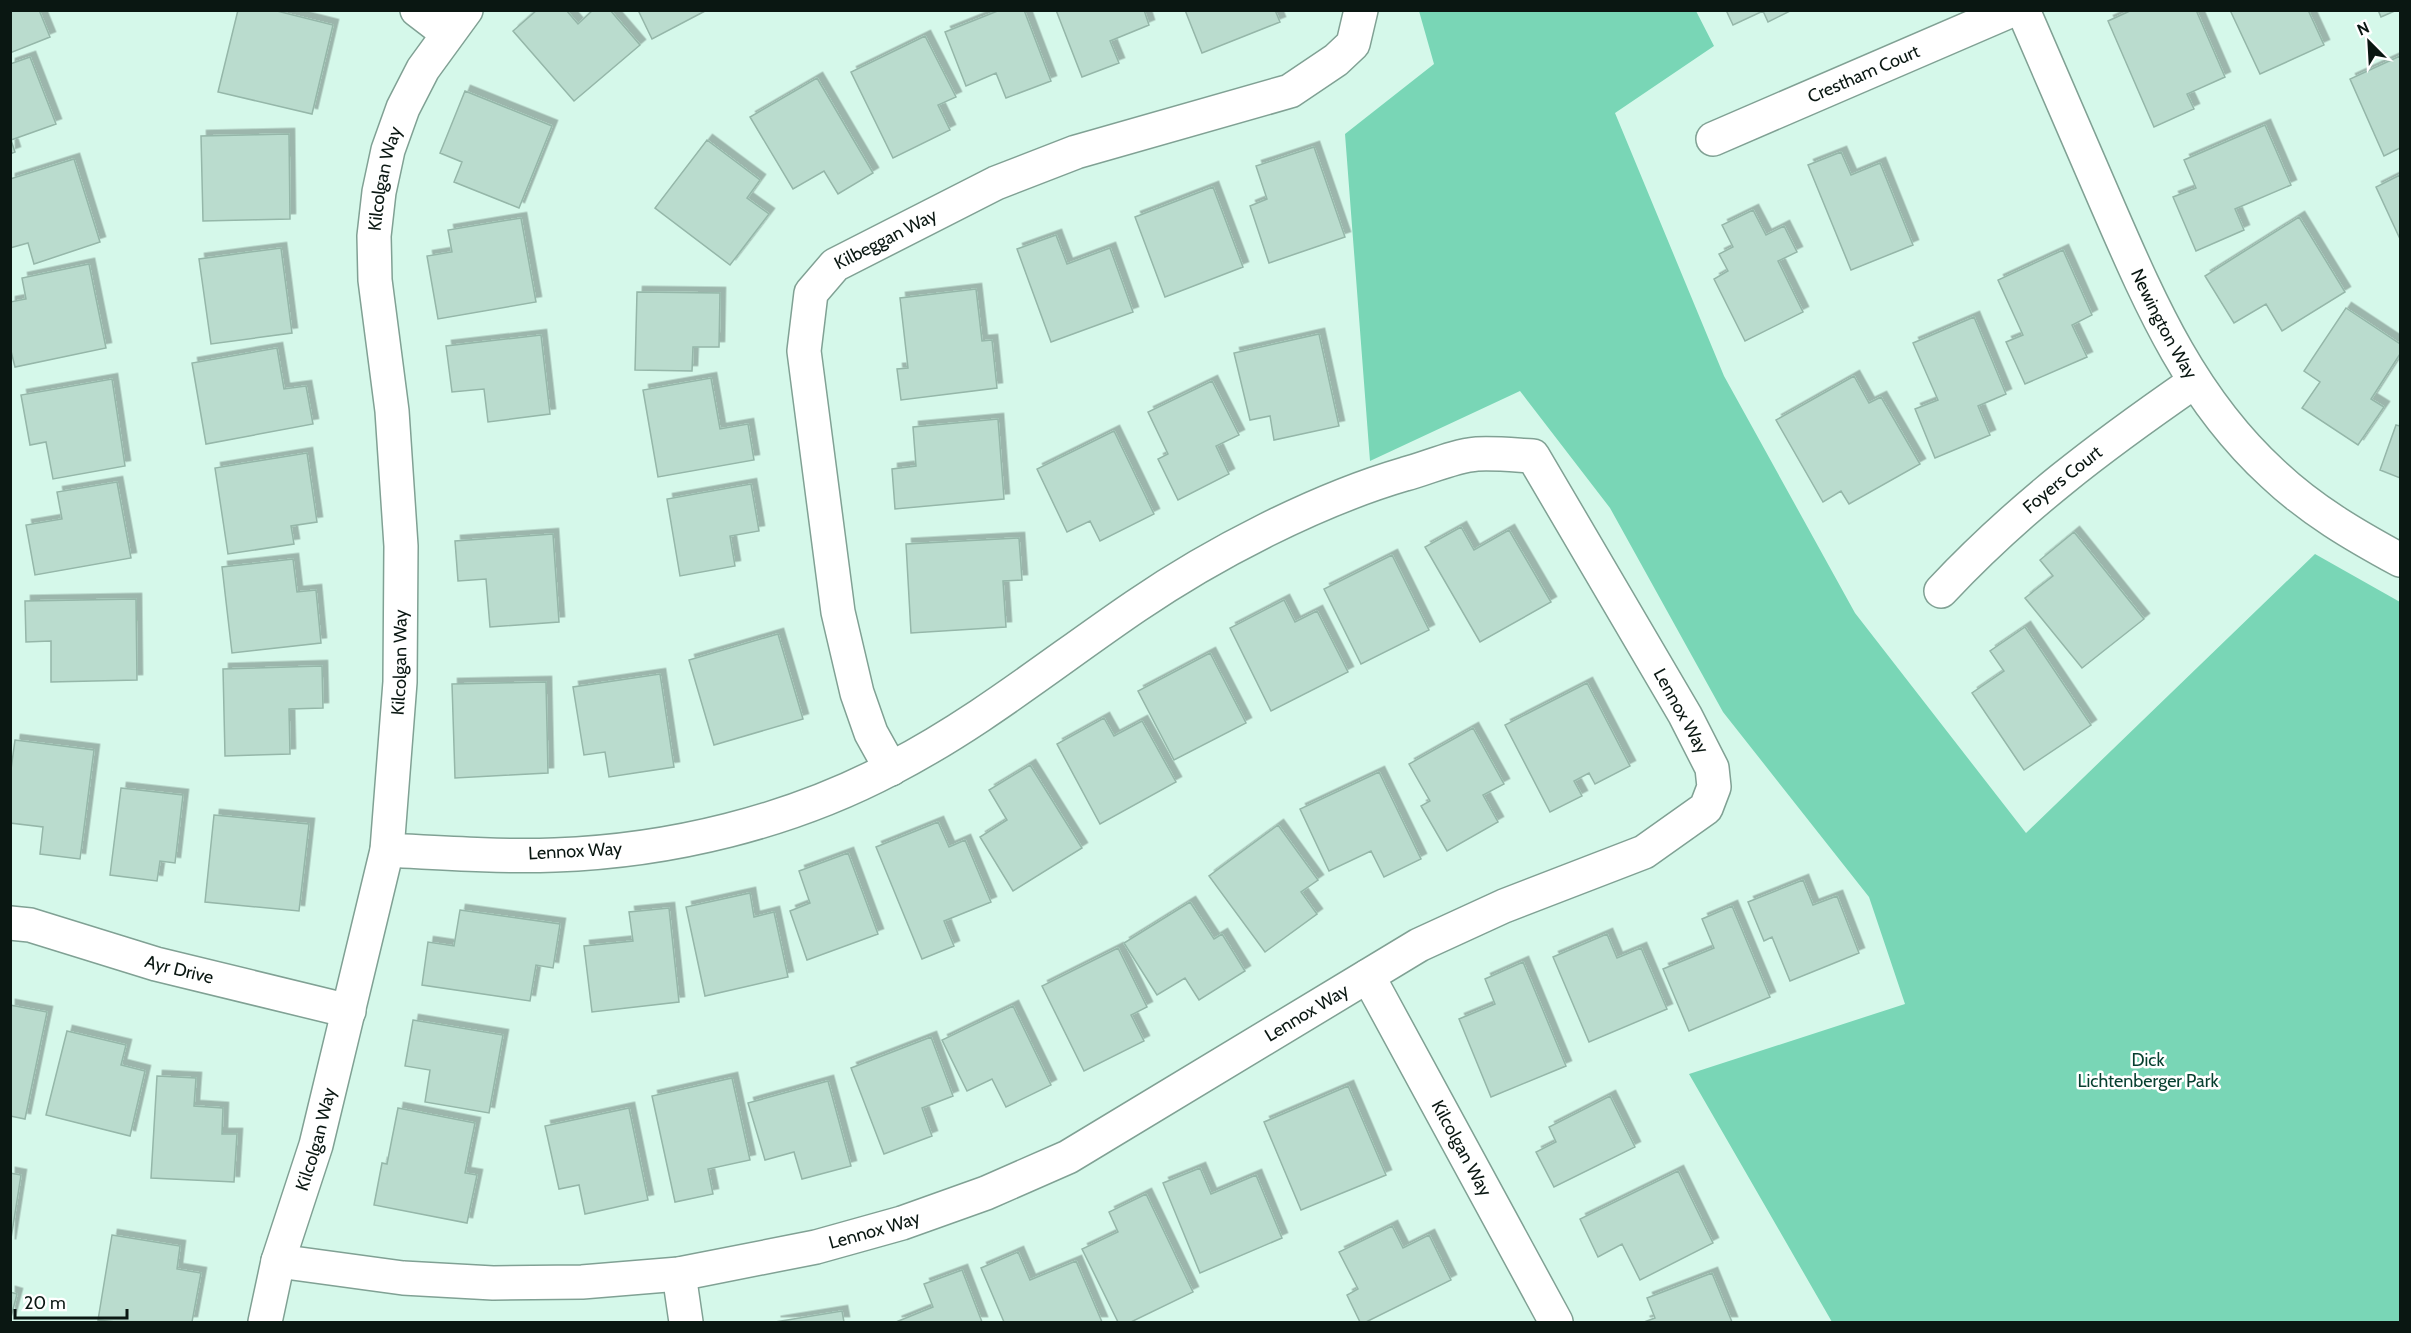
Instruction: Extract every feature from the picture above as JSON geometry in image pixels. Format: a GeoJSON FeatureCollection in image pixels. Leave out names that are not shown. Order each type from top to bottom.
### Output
{"type":"FeatureCollection","features":[{"type":"Feature","properties":{"kind":"street"},"geometry":{"type":"LineString","coordinates":[[417,10],[457,22]]}},
{"type":"Feature","properties":{"kind":"street","name":"Kilbeggan Way"},"geometry":{"type":"LineString","coordinates":[[891,769],[871,732],[857,693],[838,612],[804,351],[811,293],[836,265],[996,183],[1076,152],[1290,91],[1336,60],[1353,44],[1362,10]]}},
{"type":"Feature","properties":{"kind":"street","name":"Crestham Court"},"geometry":{"type":"LineString","coordinates":[[1713,139],[2012,10]]}},
{"type":"Feature","properties":{"kind":"street","name":"Newington Way"},"geometry":{"type":"LineString","coordinates":[[2024,10],[2149,303],[2194,382],[2240,441],[2272,474],[2345,530],[2400,560]]}},
{"type":"Feature","properties":{"kind":"street","name":"Kilcolgan Way"},"geometry":{"type":"LineString","coordinates":[[265,1323],[278,1261],[316,1145],[387,850],[400,682],[401,546],[392,411],[375,280],[374,236],[379,192],[388,150],[403,108],[423,69],[457,22]]}},
{"type":"Feature","properties":{"kind":"street","name":"Foyers Court"},"geometry":{"type":"LineString","coordinates":[[1941,591],[1975,555],[2062,477],[2194,382]]}},
{"type":"Feature","properties":{"kind":"street","name":"Lennox Way"},"geometry":{"type":"LineString","coordinates":[[278,1261],[403,1278],[493,1283],[582,1282],[679,1274],[816,1247],[902,1223],[986,1193],[1068,1157],[1419,945],[1504,906],[1644,852],[1706,808],[1714,787],[1712,768],[1685,715],[1533,456],[1475,454],[1371,484],[1229,549],[1137,605],[1015,694],[891,769],[819,802],[732,828],[645,847],[556,855],[387,850]]}},
{"type":"Feature","properties":{"kind":"street","name":"Ayr Drive"},"geometry":{"type":"LineString","coordinates":[[10,923],[30,925],[156,964],[349,1011]]}},
{"type":"Feature","properties":{"kind":"street","name":"Kilcolgan Way"},"geometry":{"type":"LineString","coordinates":[[1368,976],[1556,1323]]}},
{"type":"Feature","properties":{"kind":"street"},"geometry":{"type":"LineString","coordinates":[[679,1274],[686,1323]]}},
{"type":"Feature","properties":{"kind":"green space","name":"Dick Lichtenberger Park"},"geometry":{"type":"Polygon","coordinates":[[[1419,11],[1696,11],[1714,46],[1615,113],[1724,376],[1855,613],[2026,833],[2315,554],[2400,602],[2400,1322],[1832,1322],[1689,1074],[1905,1004],[1869,897],[1723,712],[1610,508],[1520,391],[1370,461],[1345,134],[1434,64],[1419,11]]]}},
{"type":"Feature","properties":{"kind":"building"},"geometry":{"type":"Polygon","coordinates":[[[10,10],[39,10],[50,37],[10,53],[10,10]]]}},
{"type":"Feature","properties":{"kind":"building"},"geometry":{"type":"Polygon","coordinates":[[[238,10],[273,10],[333,25],[312,114],[218,92],[238,10]]]}},
{"type":"Feature","properties":{"kind":"building"},"geometry":{"type":"Polygon","coordinates":[[[537,10],[566,10],[578,24],[593,10],[610,10],[640,45],[574,101],[513,31],[537,10]]]}},
{"type":"Feature","properties":{"kind":"building"},"geometry":{"type":"Polygon","coordinates":[[[638,10],[707,10],[652,39],[638,10]]]}},
{"type":"Feature","properties":{"kind":"building"},"geometry":{"type":"Polygon","coordinates":[[[1000,10],[1024,10],[1051,81],[1006,98],[996,73],[966,86],[945,32],[1000,10]]]}},
{"type":"Feature","properties":{"kind":"building"},"geometry":{"type":"Polygon","coordinates":[[[1056,10],[1144,10],[1149,25],[1110,41],[1119,63],[1082,77],[1056,10]]]}},
{"type":"Feature","properties":{"kind":"building"},"geometry":{"type":"Polygon","coordinates":[[[1185,10],[1275,10],[1280,22],[1202,53],[1185,10]]]}},
{"type":"Feature","properties":{"kind":"building"},"geometry":{"type":"Polygon","coordinates":[[[1726,10],[1792,10],[1768,22],[1763,11],[1733,25],[1726,10]]]}},
{"type":"Feature","properties":{"kind":"building"},"geometry":{"type":"Polygon","coordinates":[[[2132,10],[2196,10],[2225,77],[2187,94],[2194,109],[2154,127],[2108,21],[2132,10]]]}},
{"type":"Feature","properties":{"kind":"building"},"geometry":{"type":"Polygon","coordinates":[[[2230,10],[2308,10],[2324,45],[2260,74],[2230,10]]]}},
{"type":"Feature","properties":{"kind":"building"},"geometry":{"type":"Polygon","coordinates":[[[2378,10],[2397,10],[2381,17],[2378,10]]]}},
{"type":"Feature","properties":{"kind":"building"},"geometry":{"type":"Polygon","coordinates":[[[925,36],[956,97],[938,105],[950,130],[893,158],[851,72],[925,36]]]}},
{"type":"Feature","properties":{"kind":"building"},"geometry":{"type":"Polygon","coordinates":[[[2400,56],[2400,148],[2384,156],[2350,79],[2400,56]]]}},
{"type":"Feature","properties":{"kind":"building"},"geometry":{"type":"Polygon","coordinates":[[[30,57],[56,124],[11,140],[15,152],[10,154],[10,64],[30,57]]]}},
{"type":"Feature","properties":{"kind":"building"},"geometry":{"type":"Polygon","coordinates":[[[817,78],[873,173],[838,194],[824,171],[793,189],[750,117],[817,78]]]}},
{"type":"Feature","properties":{"kind":"building"},"geometry":{"type":"Polygon","coordinates":[[[465,91],[552,126],[519,208],[454,182],[462,162],[440,153],[465,91]]]}},
{"type":"Feature","properties":{"kind":"building"},"geometry":{"type":"Polygon","coordinates":[[[2265,125],[2291,185],[2235,209],[2244,230],[2196,251],[2173,197],[2196,188],[2184,160],[2265,125]]]}},
{"type":"Feature","properties":{"kind":"building"},"geometry":{"type":"Polygon","coordinates":[[[289,134],[290,219],[203,221],[201,136],[289,134]]]}},
{"type":"Feature","properties":{"kind":"building"},"geometry":{"type":"Polygon","coordinates":[[[707,140],[760,180],[747,198],[769,214],[730,265],[655,208],[707,140]]]}},
{"type":"Feature","properties":{"kind":"building"},"geometry":{"type":"Polygon","coordinates":[[[1314,147],[1345,237],[1269,263],[1250,206],[1267,199],[1256,166],[1314,147]]]}},
{"type":"Feature","properties":{"kind":"building"},"geometry":{"type":"Polygon","coordinates":[[[1841,152],[1851,175],[1880,163],[1913,245],[1851,270],[1808,165],[1841,152]]]}},
{"type":"Feature","properties":{"kind":"building"},"geometry":{"type":"Polygon","coordinates":[[[74,159],[100,242],[34,264],[28,243],[10,248],[10,179],[74,159]]]}},
{"type":"Feature","properties":{"kind":"building"},"geometry":{"type":"Polygon","coordinates":[[[2400,175],[2400,239],[2376,187],[2400,175]]]}},
{"type":"Feature","properties":{"kind":"building"},"geometry":{"type":"Polygon","coordinates":[[[1213,187],[1243,267],[1165,297],[1135,217],[1213,187]]]}},
{"type":"Feature","properties":{"kind":"building"},"geometry":{"type":"Polygon","coordinates":[[[1753,210],[1766,235],[1784,226],[1797,252],[1778,261],[1803,312],[1745,341],[1714,279],[1728,271],[1719,254],[1733,247],[1722,225],[1753,210]]]}},
{"type":"Feature","properties":{"kind":"building"},"geometry":{"type":"Polygon","coordinates":[[[2299,217],[2345,292],[2282,331],[2266,304],[2234,323],[2205,276],[2299,217]]]}},
{"type":"Feature","properties":{"kind":"building"},"geometry":{"type":"Polygon","coordinates":[[[521,218],[536,302],[438,319],[427,256],[452,252],[448,230],[521,218]]]}},
{"type":"Feature","properties":{"kind":"building"},"geometry":{"type":"Polygon","coordinates":[[[1056,235],[1067,264],[1110,248],[1133,312],[1051,342],[1017,249],[1056,235]]]}},
{"type":"Feature","properties":{"kind":"building"},"geometry":{"type":"Polygon","coordinates":[[[281,248],[292,333],[211,344],[199,259],[281,248]]]}},
{"type":"Feature","properties":{"kind":"building"},"geometry":{"type":"Polygon","coordinates":[[[2063,250],[2092,315],[2072,325],[2087,357],[2025,384],[2006,342],[2023,335],[1998,280],[2063,250]]]}},
{"type":"Feature","properties":{"kind":"building"},"geometry":{"type":"Polygon","coordinates":[[[89,264],[106,348],[15,367],[10,347],[10,302],[26,299],[22,278],[89,264]]]}},
{"type":"Feature","properties":{"kind":"building"},"geometry":{"type":"Polygon","coordinates":[[[976,289],[982,341],[992,340],[997,388],[901,400],[897,369],[908,368],[900,298],[976,289]]]}},
{"type":"Feature","properties":{"kind":"building"},"geometry":{"type":"Polygon","coordinates":[[[637,292],[720,293],[719,347],[693,347],[692,371],[635,370],[637,292]]]}},
{"type":"Feature","properties":{"kind":"building"},"geometry":{"type":"Polygon","coordinates":[[[2346,308],[2400,344],[2400,354],[2371,399],[2384,407],[2358,445],[2302,408],[2320,382],[2304,371],[2346,308]]]}},
{"type":"Feature","properties":{"kind":"building"},"geometry":{"type":"Polygon","coordinates":[[[1974,317],[2006,394],[1978,406],[1990,435],[1935,458],[1915,409],[1938,400],[1913,343],[1974,317]]]}},
{"type":"Feature","properties":{"kind":"building"},"geometry":{"type":"Polygon","coordinates":[[[1319,334],[1339,426],[1274,440],[1270,416],[1250,420],[1234,353],[1319,334]]]}},
{"type":"Feature","properties":{"kind":"building"},"geometry":{"type":"Polygon","coordinates":[[[541,335],[550,414],[488,422],[484,389],[452,392],[446,346],[541,335]]]}},
{"type":"Feature","properties":{"kind":"building"},"geometry":{"type":"Polygon","coordinates":[[[277,348],[284,389],[306,386],[313,424],[206,444],[192,363],[277,348]]]}},
{"type":"Feature","properties":{"kind":"building"},"geometry":{"type":"Polygon","coordinates":[[[1854,376],[1869,403],[1881,397],[1920,464],[1849,504],[1841,491],[1823,502],[1776,420],[1854,376]]]}},
{"type":"Feature","properties":{"kind":"building"},"geometry":{"type":"Polygon","coordinates":[[[711,378],[720,429],[748,424],[754,460],[658,477],[643,390],[711,378]]]}},
{"type":"Feature","properties":{"kind":"building"},"geometry":{"type":"Polygon","coordinates":[[[112,379],[125,466],[53,479],[46,442],[30,445],[21,395],[112,379]]]}},
{"type":"Feature","properties":{"kind":"building"},"geometry":{"type":"Polygon","coordinates":[[[1212,381],[1239,435],[1216,446],[1229,474],[1178,500],[1158,459],[1168,454],[1148,412],[1212,381]]]}},
{"type":"Feature","properties":{"kind":"building"},"geometry":{"type":"Polygon","coordinates":[[[998,419],[1004,499],[895,509],[892,469],[916,466],[913,427],[998,419]]]}},
{"type":"Feature","properties":{"kind":"building"},"geometry":{"type":"Polygon","coordinates":[[[2396,425],[2400,426],[2400,478],[2380,470],[2396,425]]]}},
{"type":"Feature","properties":{"kind":"building"},"geometry":{"type":"Polygon","coordinates":[[[1114,431],[1154,514],[1100,541],[1090,521],[1067,532],[1037,469],[1114,431]]]}},
{"type":"Feature","properties":{"kind":"building"},"geometry":{"type":"Polygon","coordinates":[[[307,453],[317,522],[291,526],[294,544],[228,554],[215,468],[307,453]]]}},
{"type":"Feature","properties":{"kind":"building"},"geometry":{"type":"Polygon","coordinates":[[[117,482],[131,558],[35,575],[26,525],[62,519],[57,492],[117,482]]]}},
{"type":"Feature","properties":{"kind":"building"},"geometry":{"type":"Polygon","coordinates":[[[751,484],[759,531],[730,536],[735,566],[680,576],[667,499],[751,484]]]}},
{"type":"Feature","properties":{"kind":"building"},"geometry":{"type":"Polygon","coordinates":[[[1461,527],[1474,550],[1509,530],[1551,602],[1480,642],[1425,547],[1461,527]]]}},
{"type":"Feature","properties":{"kind":"building"},"geometry":{"type":"Polygon","coordinates":[[[2074,532],[2144,619],[2082,668],[2025,598],[2053,576],[2040,560],[2074,532]]]}},
{"type":"Feature","properties":{"kind":"building"},"geometry":{"type":"Polygon","coordinates":[[[553,534],[559,622],[490,627],[486,579],[458,581],[455,541],[553,534]]]}},
{"type":"Feature","properties":{"kind":"building"},"geometry":{"type":"Polygon","coordinates":[[[1019,538],[1022,580],[1003,581],[1006,627],[911,633],[906,544],[1019,538]]]}},
{"type":"Feature","properties":{"kind":"building"},"geometry":{"type":"Polygon","coordinates":[[[1392,555],[1429,630],[1361,664],[1324,589],[1392,555]]]}},
{"type":"Feature","properties":{"kind":"building"},"geometry":{"type":"Polygon","coordinates":[[[293,559],[297,592],[316,590],[321,643],[232,653],[222,567],[293,559]]]}},
{"type":"Feature","properties":{"kind":"building"},"geometry":{"type":"Polygon","coordinates":[[[136,599],[137,680],[51,682],[51,641],[26,642],[25,601],[136,599]]]}},
{"type":"Feature","properties":{"kind":"building"},"geometry":{"type":"Polygon","coordinates":[[[1284,600],[1295,622],[1317,611],[1348,672],[1271,711],[1230,628],[1284,600]]]}},
{"type":"Feature","properties":{"kind":"building"},"geometry":{"type":"Polygon","coordinates":[[[2025,627],[2091,725],[2024,770],[1972,693],[2004,671],[1990,651],[2025,627]]]}},
{"type":"Feature","properties":{"kind":"building"},"geometry":{"type":"Polygon","coordinates":[[[778,634],[803,719],[714,745],[689,660],[778,634]]]}},
{"type":"Feature","properties":{"kind":"building"},"geometry":{"type":"Polygon","coordinates":[[[1210,653],[1246,723],[1174,760],[1138,691],[1210,653]]]}},
{"type":"Feature","properties":{"kind":"building"},"geometry":{"type":"Polygon","coordinates":[[[322,666],[323,708],[289,709],[290,754],[225,756],[223,669],[322,666]]]}},
{"type":"Feature","properties":{"kind":"building"},"geometry":{"type":"Polygon","coordinates":[[[660,674],[674,767],[609,777],[605,752],[584,755],[573,687],[660,674]]]}},
{"type":"Feature","properties":{"kind":"building"},"geometry":{"type":"Polygon","coordinates":[[[546,682],[548,773],[455,778],[452,684],[546,682]]]}},
{"type":"Feature","properties":{"kind":"building"},"geometry":{"type":"Polygon","coordinates":[[[1587,683],[1630,766],[1595,784],[1589,773],[1574,781],[1582,796],[1550,812],[1505,725],[1587,683]]]}},
{"type":"Feature","properties":{"kind":"building"},"geometry":{"type":"Polygon","coordinates":[[[1104,718],[1114,736],[1142,721],[1176,782],[1100,824],[1057,744],[1104,718]]]}},
{"type":"Feature","properties":{"kind":"building"},"geometry":{"type":"Polygon","coordinates":[[[1473,728],[1504,784],[1483,795],[1498,822],[1447,851],[1421,806],[1430,801],[1409,764],[1473,728]]]}},
{"type":"Feature","properties":{"kind":"building"},"geometry":{"type":"Polygon","coordinates":[[[15,740],[94,750],[80,859],[40,854],[43,827],[10,823],[10,777],[15,740]]]}},
{"type":"Feature","properties":{"kind":"building"},"geometry":{"type":"Polygon","coordinates":[[[1030,765],[1082,848],[1013,891],[980,837],[1007,820],[989,790],[1030,765]]]}},
{"type":"Feature","properties":{"kind":"building"},"geometry":{"type":"Polygon","coordinates":[[[1379,772],[1421,859],[1384,877],[1371,851],[1329,871],[1300,809],[1379,772]]]}},
{"type":"Feature","properties":{"kind":"building"},"geometry":{"type":"Polygon","coordinates":[[[121,788],[183,795],[175,863],[160,861],[157,881],[110,875],[121,788]]]}},
{"type":"Feature","properties":{"kind":"building"},"geometry":{"type":"Polygon","coordinates":[[[214,815],[309,824],[299,911],[205,902],[214,815]]]}},
{"type":"Feature","properties":{"kind":"building"},"geometry":{"type":"Polygon","coordinates":[[[938,822],[949,847],[965,840],[991,902],[944,921],[954,946],[922,959],[876,847],[938,822]]]}},
{"type":"Feature","properties":{"kind":"building"},"geometry":{"type":"Polygon","coordinates":[[[1278,825],[1318,880],[1301,892],[1317,914],[1265,952],[1209,876],[1278,825]]]}},
{"type":"Feature","properties":{"kind":"building"},"geometry":{"type":"Polygon","coordinates":[[[848,853],[878,934],[807,960],[790,911],[810,903],[799,871],[848,853]]]}},
{"type":"Feature","properties":{"kind":"building"},"geometry":{"type":"Polygon","coordinates":[[[1803,880],[1813,905],[1837,896],[1859,953],[1790,981],[1772,937],[1764,941],[1748,902],[1803,880]]]}},
{"type":"Feature","properties":{"kind":"building"},"geometry":{"type":"Polygon","coordinates":[[[750,893],[754,917],[774,912],[788,977],[705,996],[686,907],[750,893]]]}},
{"type":"Feature","properties":{"kind":"building"},"geometry":{"type":"Polygon","coordinates":[[[1190,902],[1214,939],[1222,934],[1245,971],[1199,1000],[1185,978],[1157,995],[1124,943],[1190,902]]]}},
{"type":"Feature","properties":{"kind":"building"},"geometry":{"type":"Polygon","coordinates":[[[1732,906],[1770,997],[1689,1031],[1663,969],[1714,948],[1702,919],[1732,906]]]}},
{"type":"Feature","properties":{"kind":"building"},"geometry":{"type":"Polygon","coordinates":[[[669,908],[679,1002],[592,1012],[584,946],[633,941],[629,912],[669,908]]]}},
{"type":"Feature","properties":{"kind":"building"},"geometry":{"type":"Polygon","coordinates":[[[460,910],[560,924],[553,968],[536,965],[530,1001],[422,985],[428,942],[454,946],[460,910]]]}},
{"type":"Feature","properties":{"kind":"building"},"geometry":{"type":"Polygon","coordinates":[[[1607,934],[1617,958],[1641,948],[1667,1009],[1589,1042],[1553,957],[1607,934]]]}},
{"type":"Feature","properties":{"kind":"building"},"geometry":{"type":"Polygon","coordinates":[[[1118,948],[1147,1007],[1131,1015],[1144,1041],[1084,1071],[1042,986],[1118,948]]]}},
{"type":"Feature","properties":{"kind":"building"},"geometry":{"type":"Polygon","coordinates":[[[1523,962],[1566,1066],[1491,1097],[1459,1019],[1495,1004],[1485,979],[1523,962]]]}},
{"type":"Feature","properties":{"kind":"building"},"geometry":{"type":"Polygon","coordinates":[[[10,1005],[47,1012],[25,1119],[10,1116],[10,1005]]]}},
{"type":"Feature","properties":{"kind":"building"},"geometry":{"type":"Polygon","coordinates":[[[1013,1006],[1051,1085],[1006,1107],[992,1079],[967,1091],[942,1040],[1013,1006]]]}},
{"type":"Feature","properties":{"kind":"building"},"geometry":{"type":"Polygon","coordinates":[[[413,1020],[503,1035],[489,1113],[425,1102],[430,1070],[405,1066],[413,1020]]]}},
{"type":"Feature","properties":{"kind":"building"},"geometry":{"type":"Polygon","coordinates":[[[67,1031],[126,1045],[121,1065],[145,1071],[130,1136],[46,1115],[67,1031]]]}},
{"type":"Feature","properties":{"kind":"building"},"geometry":{"type":"Polygon","coordinates":[[[931,1037],[953,1096],[922,1108],[932,1136],[884,1154],[851,1068],[931,1037]]]}},
{"type":"Feature","properties":{"kind":"building"},"geometry":{"type":"Polygon","coordinates":[[[157,1076],[196,1078],[194,1106],[223,1108],[222,1134],[237,1134],[234,1182],[151,1178],[157,1076]]]}},
{"type":"Feature","properties":{"kind":"building"},"geometry":{"type":"Polygon","coordinates":[[[732,1078],[750,1160],[708,1169],[713,1194],[675,1202],[652,1096],[732,1078]]]}},
{"type":"Feature","properties":{"kind":"building"},"geometry":{"type":"Polygon","coordinates":[[[828,1081],[851,1166],[802,1179],[794,1152],[765,1160],[748,1103],[828,1081]]]}},
{"type":"Feature","properties":{"kind":"building"},"geometry":{"type":"Polygon","coordinates":[[[1348,1086],[1386,1175],[1301,1210],[1264,1122],[1348,1086]]]}},
{"type":"Feature","properties":{"kind":"building"},"geometry":{"type":"Polygon","coordinates":[[[1610,1096],[1635,1147],[1554,1187],[1536,1152],[1556,1142],[1549,1127],[1610,1096]]]}},
{"type":"Feature","properties":{"kind":"building"},"geometry":{"type":"Polygon","coordinates":[[[398,1108],[475,1123],[465,1173],[477,1175],[467,1223],[374,1205],[382,1163],[387,1164],[398,1108]]]}},
{"type":"Feature","properties":{"kind":"building"},"geometry":{"type":"Polygon","coordinates":[[[629,1108],[648,1200],[585,1214],[579,1185],[559,1189],[545,1126],[629,1108]]]}},
{"type":"Feature","properties":{"kind":"building"},"geometry":{"type":"Polygon","coordinates":[[[1200,1168],[1211,1194],[1256,1175],[1282,1238],[1200,1273],[1163,1183],[1200,1168]]]}},
{"type":"Feature","properties":{"kind":"building"},"geometry":{"type":"Polygon","coordinates":[[[1678,1171],[1713,1243],[1640,1280],[1622,1244],[1598,1257],[1580,1219],[1678,1171]]]}},
{"type":"Feature","properties":{"kind":"building"},"geometry":{"type":"Polygon","coordinates":[[[10,1173],[21,1175],[10,1245],[10,1173]]]}},
{"type":"Feature","properties":{"kind":"building"},"geometry":{"type":"Polygon","coordinates":[[[1146,1194],[1193,1292],[1131,1322],[1118,1322],[1082,1249],[1118,1232],[1109,1212],[1146,1194]]]}},
{"type":"Feature","properties":{"kind":"building"},"geometry":{"type":"Polygon","coordinates":[[[1392,1226],[1403,1248],[1429,1235],[1451,1280],[1366,1322],[1360,1322],[1347,1295],[1358,1289],[1339,1252],[1392,1226]]]}},
{"type":"Feature","properties":{"kind":"building"},"geometry":{"type":"Polygon","coordinates":[[[112,1235],[180,1246],[177,1269],[201,1273],[192,1322],[98,1320],[112,1235]]]}},
{"type":"Feature","properties":{"kind":"building"},"geometry":{"type":"Polygon","coordinates":[[[1018,1252],[1030,1280],[1076,1261],[1102,1322],[1004,1322],[981,1268],[1018,1252]]]}},
{"type":"Feature","properties":{"kind":"building"},"geometry":{"type":"Polygon","coordinates":[[[962,1270],[982,1322],[896,1322],[933,1307],[924,1284],[962,1270]]]}},
{"type":"Feature","properties":{"kind":"building"},"geometry":{"type":"Polygon","coordinates":[[[1712,1273],[1732,1322],[1644,1322],[1655,1318],[1647,1298],[1712,1273]]]}},
{"type":"Feature","properties":{"kind":"building"},"geometry":{"type":"Polygon","coordinates":[[[10,1292],[17,1294],[10,1321],[10,1292]]]}},
{"type":"Feature","properties":{"kind":"building"},"geometry":{"type":"Polygon","coordinates":[[[842,1311],[844,1322],[775,1322],[842,1311]]]}}]}
